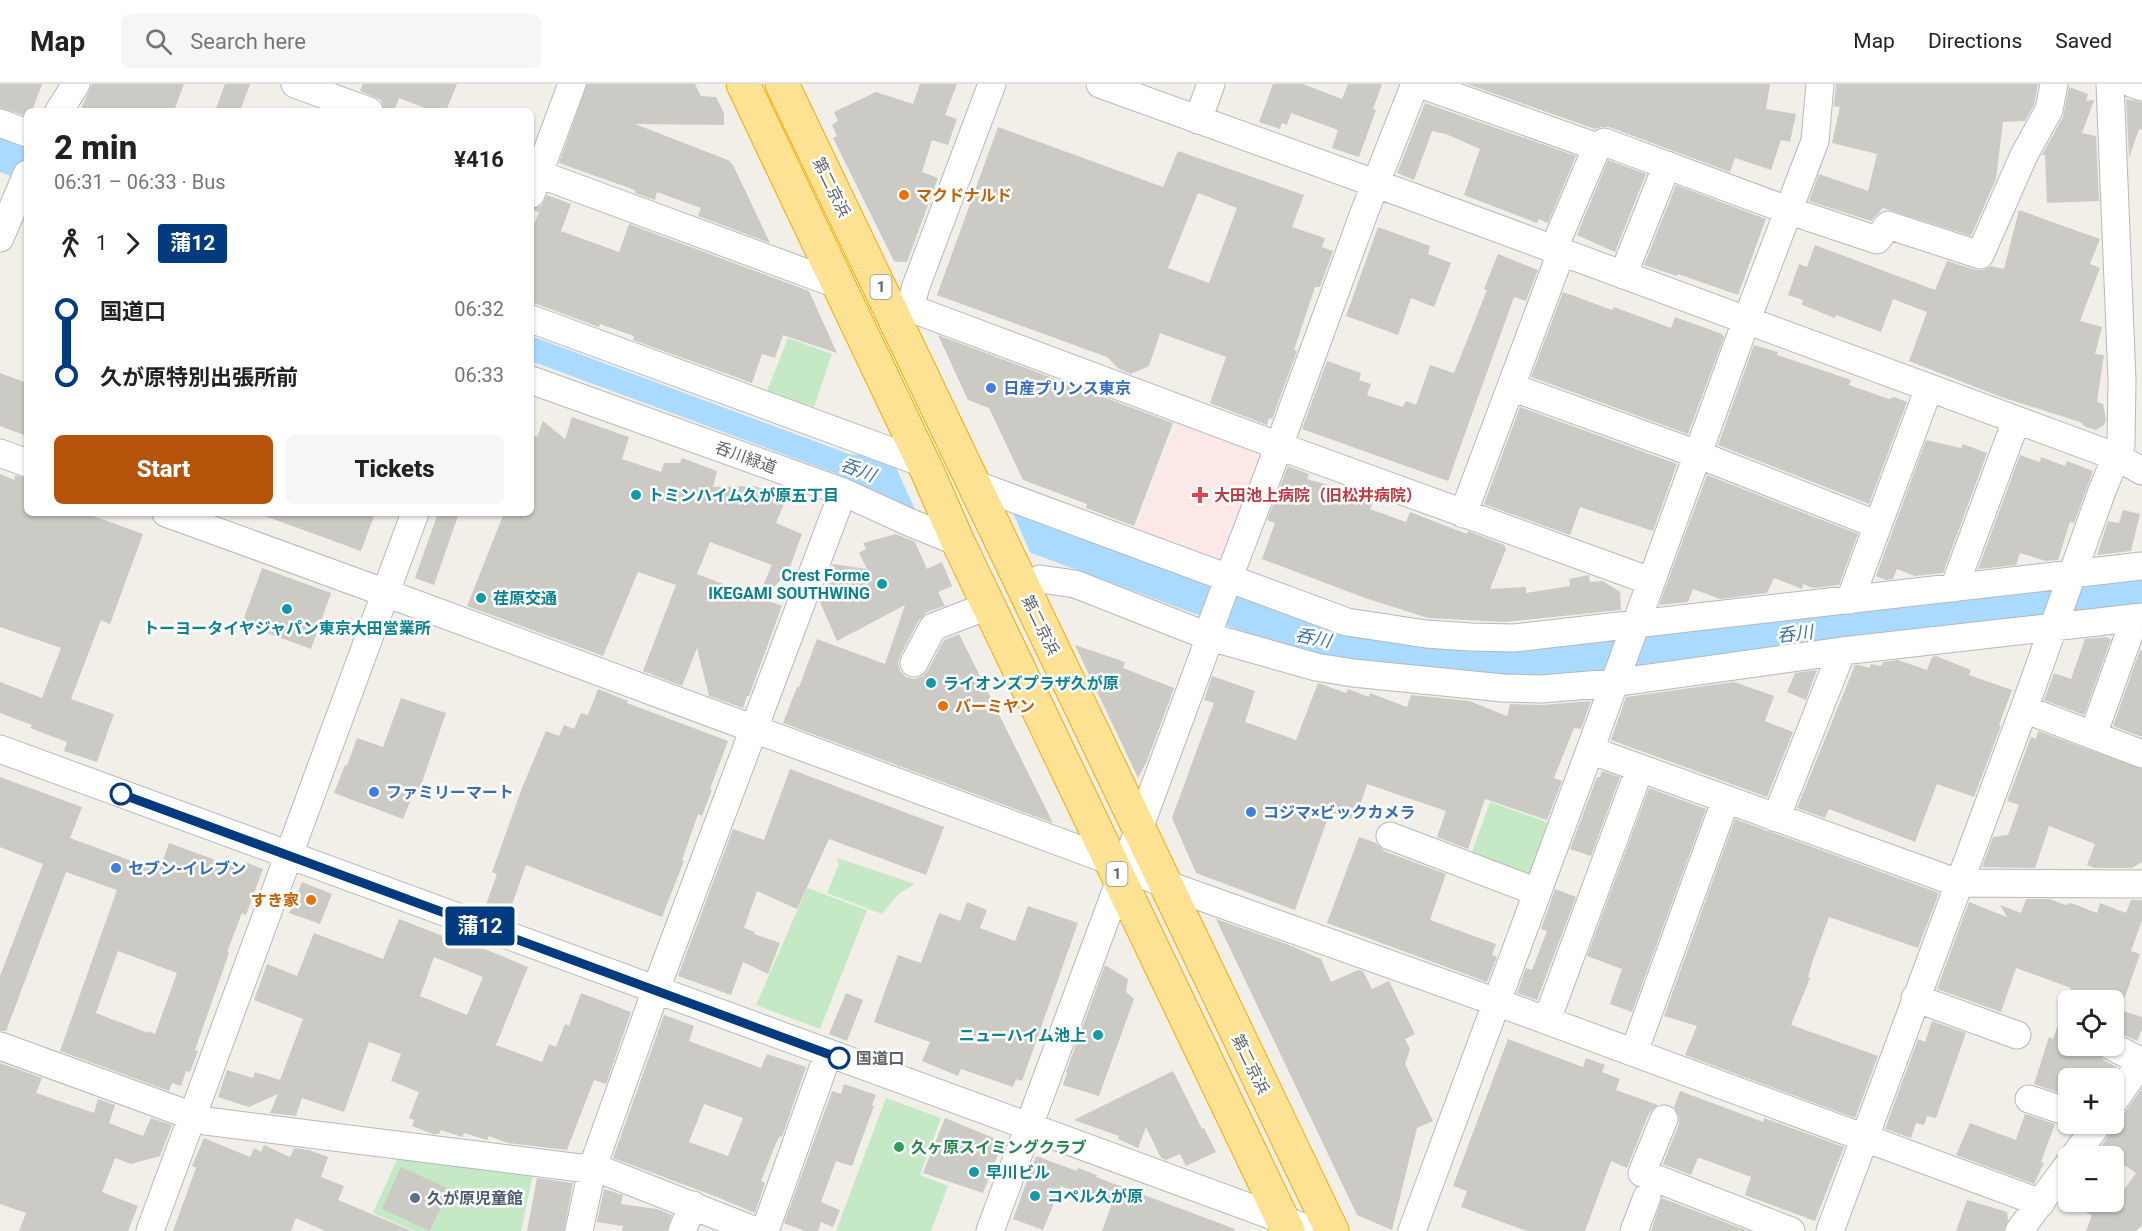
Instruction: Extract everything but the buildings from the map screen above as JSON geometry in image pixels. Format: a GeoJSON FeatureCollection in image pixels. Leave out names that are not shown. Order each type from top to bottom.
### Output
{"type":"FeatureCollection","features":[{"type":"Feature","properties":{"kind":"highway","name":"1"},"geometry":{"type":"LineString","coordinates":[[743,84],[956,535],[1119,869],[1285,1225]]}},
{"type":"Feature","properties":{"kind":"highway","name":"第二京浜"},"geometry":{"type":"LineString","coordinates":[[782,84],[902,312],[976,488],[1332,1231]]}},
{"type":"Feature","properties":{"kind":"street"},"geometry":{"type":"LineString","coordinates":[[61,108],[76,84]]}},
{"type":"Feature","properties":{"kind":"street"},"geometry":{"type":"LineString","coordinates":[[295,84],[361,108]]}},
{"type":"Feature","properties":{"kind":"street"},"geometry":{"type":"LineString","coordinates":[[572,84],[534,179],[839,285]]}},
{"type":"Feature","properties":{"kind":"street"},"geometry":{"type":"LineString","coordinates":[[993,84],[916,286],[902,312],[1650,581]]}},
{"type":"Feature","properties":{"kind":"street"},"geometry":{"type":"LineString","coordinates":[[1100,84],[2117,457],[2142,471]]}},
{"type":"Feature","properties":{"kind":"street"},"geometry":{"type":"LineString","coordinates":[[1198,120],[1211,84]]}},
{"type":"Feature","properties":{"kind":"street"},"geometry":{"type":"LineString","coordinates":[[990,1231],[1119,869],[1138,828],[1364,213],[1415,84]]}},
{"type":"Feature","properties":{"kind":"street"},"geometry":{"type":"LineString","coordinates":[[1420,84],[1597,147]]}},
{"type":"Feature","properties":{"kind":"street"},"geometry":{"type":"LineString","coordinates":[[1412,1231],[1746,320],[1790,211],[1815,141],[1820,84]]}},
{"type":"Feature","properties":{"kind":"street"},"geometry":{"type":"LineString","coordinates":[[1463,514],[1511,387],[1557,251],[1597,147],[1604,142],[1790,211],[1877,240],[1888,225],[1980,255],[2024,155],[2049,110],[2054,84]]}},
{"type":"Feature","properties":{"kind":"street"},"geometry":{"type":"LineString","coordinates":[[1830,1231],[1856,1173],[1864,1137],[2121,445],[2132,376],[2110,84]]}},
{"type":"Feature","properties":{"kind":"street"},"geometry":{"type":"LineString","coordinates":[[2133,84],[2142,87]]}},
{"type":"Feature","properties":{"kind":"street"},"geometry":{"type":"LineString","coordinates":[[0,123],[24,132]]}},
{"type":"Feature","properties":{"kind":"street"},"geometry":{"type":"LineString","coordinates":[[1623,275],[1667,165]]}},
{"type":"Feature","properties":{"kind":"street"},"geometry":{"type":"LineString","coordinates":[[0,238],[20,184]]}},
{"type":"Feature","properties":{"kind":"street"},"geometry":{"type":"LineString","coordinates":[[534,319],[926,468]]}},
{"type":"Feature","properties":{"kind":"street","name":"呑川緑道"},"geometry":{"type":"LineString","coordinates":[[534,381],[956,535]]}},
{"type":"Feature","properties":{"kind":"street"},"geometry":{"type":"LineString","coordinates":[[1511,387],[1697,454],[1878,525]]}},
{"type":"Feature","properties":{"kind":"street"},"geometry":{"type":"LineString","coordinates":[[1851,600],[1929,388]]}},
{"type":"Feature","properties":{"kind":"street"},"geometry":{"type":"LineString","coordinates":[[1954,588],[2016,421]]}},
{"type":"Feature","properties":{"kind":"street"},"geometry":{"type":"LineString","coordinates":[[0,453],[24,462]]}},
{"type":"Feature","properties":{"kind":"street"},"geometry":{"type":"LineString","coordinates":[[976,488],[1227,581],[1347,622],[1471,638],[1514,638],[1634,626],[1954,588],[2071,577],[2142,566]]}},
{"type":"Feature","properties":{"kind":"street"},"geometry":{"type":"LineString","coordinates":[[579,1231],[592,1170],[656,991],[843,492]]}},
{"type":"Feature","properties":{"kind":"street"},"geometry":{"type":"LineString","coordinates":[[173,516],[754,730],[1119,869],[1547,1020],[2042,1203]]}},
{"type":"Feature","properties":{"kind":"street"},"geometry":{"type":"LineString","coordinates":[[150,1231],[414,516]]}},
{"type":"Feature","properties":{"kind":"street"},"geometry":{"type":"LineString","coordinates":[[1022,586],[1040,579],[1075,584],[1316,667],[1353,673],[1503,688],[1541,689],[1615,677],[2139,617],[2093,735]]}},
{"type":"Feature","properties":{"kind":"street"},"geometry":{"type":"LineString","coordinates":[[914,663],[933,627],[990,605]]}},
{"type":"Feature","properties":{"kind":"street"},"geometry":{"type":"LineString","coordinates":[[1776,818],[1842,651]]}},
{"type":"Feature","properties":{"kind":"street"},"geometry":{"type":"LineString","coordinates":[[2024,708],[2142,754]]}},
{"type":"Feature","properties":{"kind":"street"},"geometry":{"type":"LineString","coordinates":[[0,749],[1028,1127],[1285,1225],[1314,1231]]}},
{"type":"Feature","properties":{"kind":"street"},"geometry":{"type":"LineString","coordinates":[[1590,750],[1958,883],[2142,884]]}},
{"type":"Feature","properties":{"kind":"street"},"geometry":{"type":"LineString","coordinates":[[1547,1020],[1640,768]]}},
{"type":"Feature","properties":{"kind":"street"},"geometry":{"type":"LineString","coordinates":[[1634,1052],[1726,799]]}},
{"type":"Feature","properties":{"kind":"street"},"geometry":{"type":"LineString","coordinates":[[1390,836],[1537,892]]}},
{"type":"Feature","properties":{"kind":"street"},"geometry":{"type":"LineString","coordinates":[[1916,998],[2017,1035]]}},
{"type":"Feature","properties":{"kind":"street"},"geometry":{"type":"LineString","coordinates":[[0,1046],[206,1121],[604,1171],[756,1231]]}},
{"type":"Feature","properties":{"kind":"street"},"geometry":{"type":"LineString","coordinates":[[765,1231],[828,1054]]}},
{"type":"Feature","properties":{"kind":"street"},"geometry":{"type":"LineString","coordinates":[[2122,1056],[2139,1072],[2124,1089]]}},
{"type":"Feature","properties":{"kind":"street"},"geometry":{"type":"LineString","coordinates":[[2029,1099],[2058,1109]]}},
{"type":"Feature","properties":{"kind":"street"},"geometry":{"type":"LineString","coordinates":[[1664,1119],[1642,1173],[1791,1231]]}},
{"type":"Feature","properties":{"kind":"street"},"geometry":{"type":"LineString","coordinates":[[2019,1231],[2058,1180]]}},
{"type":"Feature","properties":{"kind":"street"},"geometry":{"type":"LineString","coordinates":[[1634,1231],[1647,1197]]}},
{"type":"Feature","properties":{"kind":"street"},"geometry":{"type":"LineString","coordinates":[[682,1231],[693,1205]]}},
{"type":"Feature","properties":{"kind":"shaded area","name":"大田池上病院（旧松井病院）"},"geometry":{"type":"Polygon","coordinates":[[[1178,422],[1266,457],[1224,566],[1135,533],[1178,422]]]}},
{"type":"Feature","properties":{"kind":"green space"},"geometry":{"type":"Polygon","coordinates":[[[788,338],[832,354],[814,407],[767,391],[788,338]]]}},
{"type":"Feature","properties":{"kind":"green space"},"geometry":{"type":"Polygon","coordinates":[[[1490,802],[1549,823],[1529,878],[1470,857],[1490,802]]]}},
{"type":"Feature","properties":{"kind":"green space"},"geometry":{"type":"Polygon","coordinates":[[[837,858],[915,884],[898,894],[882,914],[827,893],[839,864],[837,858]]]}},
{"type":"Feature","properties":{"kind":"green space"},"geometry":{"type":"Polygon","coordinates":[[[807,888],[867,910],[820,1029],[756,1005],[807,888]]]}},
{"type":"Feature","properties":{"kind":"green space","name":"久ヶ原スイミングクラブ"},"geometry":{"type":"Polygon","coordinates":[[[886,1098],[941,1118],[920,1175],[948,1186],[931,1231],[836,1231],[886,1098]]]}},
{"type":"Feature","properties":{"kind":"green space"},"geometry":{"type":"Polygon","coordinates":[[[400,1153],[533,1174],[521,1231],[415,1231],[373,1213],[400,1153]]]}},
{"type":"Feature","properties":{"kind":"water"},"geometry":{"type":"Polygon","coordinates":[[[0,138],[24,147],[24,181],[0,172],[0,138]]]}},
{"type":"Feature","properties":{"kind":"water","name":"呑川"},"geometry":{"type":"Polygon","coordinates":[[[534,337],[849,454],[870,456],[1035,519],[1420,641],[2142,575],[2142,611],[1521,680],[1443,678],[1308,653],[1255,636],[859,489],[840,475],[534,362],[534,337]]]}},
{"type":"Feature","properties":{"kind":"pier"},"geometry":{"type":"Polygon","coordinates":[[[893,461],[1010,506],[1032,557],[917,514],[893,461]]]}},
{"type":"Feature","properties":{"kind":"bus line","name":"蒲12"},"geometry":{"type":"LineString","coordinates":[[121,794],[839,1058]]}},
{"type":"Feature","properties":{"kind":"place","name":"マクドナルド"},"geometry":{"type":"Point","coordinates":[904,195]}},
{"type":"Feature","properties":{"kind":"place","name":"日産プリンス東京"},"geometry":{"type":"Point","coordinates":[991,388]}},
{"type":"Feature","properties":{"kind":"place","name":"トミンハイム久が原五丁目"},"geometry":{"type":"Point","coordinates":[636,495]}},
{"type":"Feature","properties":{"kind":"place","name":"大田池上病院（旧松井病院）"},"geometry":{"type":"Point","coordinates":[1200,495]}},
{"type":"Feature","properties":{"kind":"place","name":"Crest Forme IKEGAMI SOUTHWING"},"geometry":{"type":"Point","coordinates":[882,584]}},
{"type":"Feature","properties":{"kind":"place","name":"荏原交通"},"geometry":{"type":"Point","coordinates":[481,598]}},
{"type":"Feature","properties":{"kind":"place","name":"トーヨータイヤジャパン東京大田営業所"},"geometry":{"type":"Point","coordinates":[287,609]}},
{"type":"Feature","properties":{"kind":"place","name":"ライオンズプラザ久が原"},"geometry":{"type":"Point","coordinates":[931,683]}},
{"type":"Feature","properties":{"kind":"place","name":"バーミヤン"},"geometry":{"type":"Point","coordinates":[943,706]}},
{"type":"Feature","properties":{"kind":"place","name":"ファミリーマート"},"geometry":{"type":"Point","coordinates":[374,792]}},
{"type":"Feature","properties":{"kind":"place","name":"コジマ×ビックカメラ"},"geometry":{"type":"Point","coordinates":[1251,812]}},
{"type":"Feature","properties":{"kind":"place","name":"セブン-イレブン"},"geometry":{"type":"Point","coordinates":[116,868]}},
{"type":"Feature","properties":{"kind":"place","name":"すき家"},"geometry":{"type":"Point","coordinates":[311,900]}},
{"type":"Feature","properties":{"kind":"place","name":"ニューハイム池上"},"geometry":{"type":"Point","coordinates":[1098,1035]}},
{"type":"Feature","properties":{"kind":"place","name":"国道口"},"geometry":{"type":"Point","coordinates":[839,1058]}},
{"type":"Feature","properties":{"kind":"place","name":"久ヶ原スイミングクラブ"},"geometry":{"type":"Point","coordinates":[899,1147]}},
{"type":"Feature","properties":{"kind":"place","name":"早川ビル"},"geometry":{"type":"Point","coordinates":[974,1172]}},
{"type":"Feature","properties":{"kind":"place","name":"コペル久が原"},"geometry":{"type":"Point","coordinates":[1035,1196]}},
{"type":"Feature","properties":{"kind":"place","name":"久が原児童館"},"geometry":{"type":"Point","coordinates":[415,1198]}}]}
